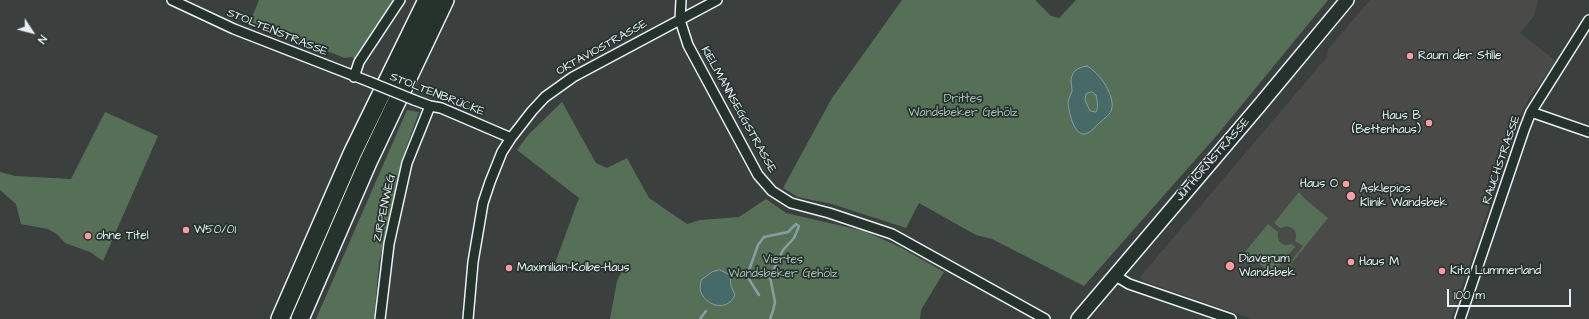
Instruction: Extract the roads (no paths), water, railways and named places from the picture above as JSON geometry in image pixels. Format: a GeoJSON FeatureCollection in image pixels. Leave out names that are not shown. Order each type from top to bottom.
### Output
{"type":"FeatureCollection","features":[{"type":"Feature","properties":{"kind":"highway"},"geometry":{"type":"LineString","coordinates":[[280,319],[352,154],[392,69],[427,0]]}},
{"type":"Feature","properties":{"kind":"highway"},"geometry":{"type":"LineString","coordinates":[[300,319],[368,162],[445,0]]}},
{"type":"Feature","properties":{"kind":"main road","name":"JÜTHORNSTRASSE"},"geometry":{"type":"LineString","coordinates":[[1078,319],[1264,101],[1347,0]]}},
{"type":"Feature","properties":{"kind":"street","name":"STOLTENSTRASSE"},"geometry":{"type":"LineString","coordinates":[[172,0],[234,29],[354,77]]}},
{"type":"Feature","properties":{"kind":"street"},"geometry":{"type":"LineString","coordinates":[[354,77],[359,62],[400,0]]}},
{"type":"Feature","properties":{"kind":"street","name":"KIELMANNSEGGSTRASSE"},"geometry":{"type":"LineString","coordinates":[[681,0],[680,20],[688,45],[758,175],[772,191],[791,203],[829,213],[892,234],[1045,319]]}},
{"type":"Feature","properties":{"kind":"street","name":"OKTAVIOSTRASSE"},"geometry":{"type":"LineString","coordinates":[[468,319],[473,268],[483,203],[494,169],[511,138],[532,111],[545,97],[587,68],[717,0]]}},
{"type":"Feature","properties":{"kind":"street","name":"RAUCHSTRASSE"},"geometry":{"type":"LineString","coordinates":[[1460,319],[1524,130],[1532,112],[1589,20]]}},
{"type":"Feature","properties":{"kind":"street","name":"STOLTENBRÜCKE"},"geometry":{"type":"LineString","coordinates":[[354,77],[430,106],[441,108],[511,138]]}},
{"type":"Feature","properties":{"kind":"street","name":"ZIRPENWEG"},"geometry":{"type":"LineString","coordinates":[[380,319],[389,244],[407,163],[430,106]]}},
{"type":"Feature","properties":{"kind":"street"},"geometry":{"type":"LineString","coordinates":[[1532,112],[1589,132]]}},
{"type":"Feature","properties":{"kind":"street"},"geometry":{"type":"LineString","coordinates":[[1114,275],[1129,284],[1231,319]]}},
{"type":"Feature","properties":{"kind":"water"},"geometry":{"type":"Polygon","coordinates":[[[1087,66],[1097,74],[1106,86],[1112,105],[1111,111],[1107,116],[1090,132],[1083,134],[1080,133],[1074,126],[1068,100],[1072,91],[1071,79],[1074,72],[1087,66]],[[1092,92],[1086,94],[1085,100],[1090,111],[1096,112],[1097,110],[1098,104],[1096,95],[1092,92]]]}},
{"type":"Feature","properties":{"kind":"water"},"geometry":{"type":"Polygon","coordinates":[[[720,270],[730,275],[731,286],[735,295],[727,304],[716,305],[706,300],[702,295],[700,289],[701,280],[712,272],[720,270]]]}},
{"type":"Feature","properties":{"kind":"waterway"},"geometry":{"type":"LineString","coordinates":[[759,295],[747,276],[758,245],[764,237],[788,232],[796,224],[799,226],[794,238],[783,250],[770,277],[775,302],[770,319]]}},
{"type":"Feature","properties":{"kind":"waterway"},"geometry":{"type":"LineString","coordinates":[[700,319],[706,311]]}},
{"type":"Feature","properties":{"kind":"place","name":"Raum der Stille"},"geometry":{"type":"Point","coordinates":[1410,56]}},
{"type":"Feature","properties":{"kind":"place","name":"Haus B (Bettenhaus)"},"geometry":{"type":"Point","coordinates":[1429,123]}},
{"type":"Feature","properties":{"kind":"place","name":"Haus O"},"geometry":{"type":"Point","coordinates":[1346,184]}},
{"type":"Feature","properties":{"kind":"place","name":"Asklepios Klinik Wandsbek"},"geometry":{"type":"Point","coordinates":[1351,196]}},
{"type":"Feature","properties":{"kind":"place","name":"W50/01"},"geometry":{"type":"Point","coordinates":[186,230]}},
{"type":"Feature","properties":{"kind":"place","name":"ohne Titel"},"geometry":{"type":"Point","coordinates":[88,236]}},
{"type":"Feature","properties":{"kind":"place","name":"Haus M"},"geometry":{"type":"Point","coordinates":[1351,262]}},
{"type":"Feature","properties":{"kind":"place","name":"Diaverum Wandsbek"},"geometry":{"type":"Point","coordinates":[1230,266]}},
{"type":"Feature","properties":{"kind":"place","name":"Maximilian-Kolbe-Haus"},"geometry":{"type":"Point","coordinates":[509,268]}},
{"type":"Feature","properties":{"kind":"place","name":"Kita Lummerland"},"geometry":{"type":"Point","coordinates":[1442,271]}},
{"type":"Feature","properties":{"kind":"park label","name":"Drittes Wandsbeker Gehölz"},"geometry":{"type":"Point","coordinates":[963,106]}},
{"type":"Feature","properties":{"kind":"park label","name":"Viertes Wandsbeker Gehölz"},"geometry":{"type":"Point","coordinates":[783,267]}}]}
